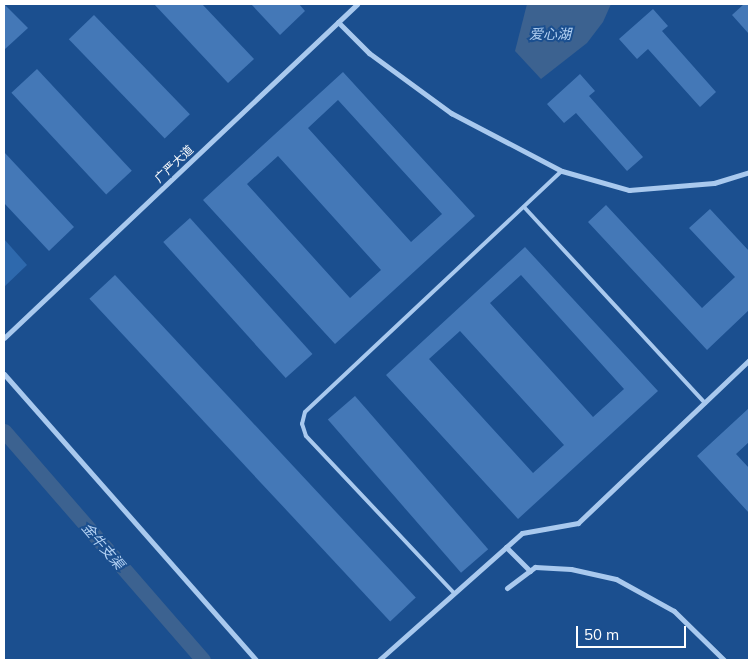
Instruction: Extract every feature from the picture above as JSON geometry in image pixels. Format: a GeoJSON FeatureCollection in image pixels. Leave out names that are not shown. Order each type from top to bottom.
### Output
{"type":"FeatureCollection","features":[{"type":"Feature","properties":{"kind":"street","name":"广严大道"},"geometry":{"type":"LineString","coordinates":[[4,338],[357,4]]}},
{"type":"Feature","properties":{"kind":"street"},"geometry":{"type":"LineString","coordinates":[[338,22],[370,53],[451,112],[562,171],[629,190],[714,183],[749,172]]}},
{"type":"Feature","properties":{"kind":"street"},"geometry":{"type":"LineString","coordinates":[[379,660],[522,533],[578,523],[749,360]]}},
{"type":"Feature","properties":{"kind":"street"},"geometry":{"type":"LineString","coordinates":[[4,374],[256,660]]}},
{"type":"Feature","properties":{"kind":"street"},"geometry":{"type":"LineString","coordinates":[[506,547],[530,571]]}},
{"type":"Feature","properties":{"kind":"street"},"geometry":{"type":"LineString","coordinates":[[507,588],[534,567],[571,569],[616,579],[674,611],[724,660]]}},
{"type":"Feature","properties":{"kind":"lane"},"geometry":{"type":"LineString","coordinates":[[454,593],[306,436],[302,424],[305,412],[562,171]]}},
{"type":"Feature","properties":{"kind":"lane"},"geometry":{"type":"LineString","coordinates":[[524,207],[705,402]]}},
{"type":"Feature","properties":{"kind":"shaded area"},"geometry":{"type":"Polygon","coordinates":[[[4,239],[27,265],[4,287],[4,239]]]}},
{"type":"Feature","properties":{"kind":"water","name":"爱心湖"},"geometry":{"type":"Polygon","coordinates":[[[527,4],[611,4],[603,22],[587,43],[541,79],[515,51],[527,4]]]}},
{"type":"Feature","properties":{"kind":"building"},"geometry":{"type":"Polygon","coordinates":[[[4,4],[28,28],[4,50],[4,4]]]}},
{"type":"Feature","properties":{"kind":"building"},"geometry":{"type":"Polygon","coordinates":[[[154,4],[202,4],[254,59],[228,83],[154,4]]]}},
{"type":"Feature","properties":{"kind":"building"},"geometry":{"type":"Polygon","coordinates":[[[251,4],[299,4],[305,11],[280,35],[251,4]]]}},
{"type":"Feature","properties":{"kind":"building"},"geometry":{"type":"Polygon","coordinates":[[[744,4],[749,4],[749,34],[732,15],[744,4]]]}},
{"type":"Feature","properties":{"kind":"building"},"geometry":{"type":"Polygon","coordinates":[[[653,9],[668,26],[662,31],[716,92],[700,107],[648,49],[637,59],[619,39],[653,9]]]}},
{"type":"Feature","properties":{"kind":"building"},"geometry":{"type":"Polygon","coordinates":[[[94,15],[190,114],[165,139],[69,39],[94,15]]]}},
{"type":"Feature","properties":{"kind":"building"},"geometry":{"type":"Polygon","coordinates":[[[37,69],[132,171],[106,195],[11,93],[37,69]]]}},
{"type":"Feature","properties":{"kind":"building"},"geometry":{"type":"Polygon","coordinates":[[[343,72],[475,216],[335,344],[203,200],[343,72]],[[338,100],[308,128],[411,242],[442,214],[338,100]],[[278,156],[247,184],[350,298],[381,270],[278,156]]]}},
{"type":"Feature","properties":{"kind":"building"},"geometry":{"type":"Polygon","coordinates":[[[580,74],[595,91],[589,96],[643,157],[627,171],[576,113],[564,123],[547,104],[580,74]]]}},
{"type":"Feature","properties":{"kind":"building"},"geometry":{"type":"Polygon","coordinates":[[[4,152],[74,227],[49,251],[4,203],[4,152]]]}},
{"type":"Feature","properties":{"kind":"building"},"geometry":{"type":"Polygon","coordinates":[[[606,205],[702,308],[735,277],[689,228],[710,209],[749,251],[749,310],[707,350],[588,222],[606,205]]]}},
{"type":"Feature","properties":{"kind":"building"},"geometry":{"type":"Polygon","coordinates":[[[190,218],[312,354],[286,378],[163,242],[190,218]]]}},
{"type":"Feature","properties":{"kind":"building"},"geometry":{"type":"Polygon","coordinates":[[[525,247],[658,391],[518,519],[386,375],[525,247]],[[521,275],[490,303],[593,417],[624,389],[521,275]],[[460,331],[429,359],[533,473],[564,445],[460,331]]]}},
{"type":"Feature","properties":{"kind":"building"},"geometry":{"type":"Polygon","coordinates":[[[115,275],[416,598],[390,621],[89,299],[115,275]]]}},
{"type":"Feature","properties":{"kind":"building"},"geometry":{"type":"Polygon","coordinates":[[[355,396],[488,549],[461,573],[328,420],[355,396]]]}},
{"type":"Feature","properties":{"kind":"building"},"geometry":{"type":"Polygon","coordinates":[[[749,408],[749,442],[736,454],[749,468],[749,513],[697,456],[749,408]]]}},
{"type":"Feature","properties":{"kind":"waterway","name":"金牛支渠"},"geometry":{"type":"LineString","coordinates":[[4,431],[203,660]]}}]}
